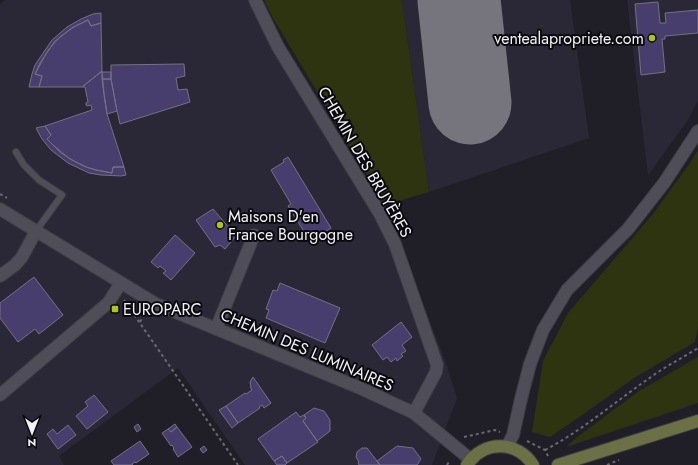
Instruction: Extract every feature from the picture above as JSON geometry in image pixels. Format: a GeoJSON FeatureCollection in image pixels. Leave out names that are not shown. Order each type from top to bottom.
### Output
{"type":"FeatureCollection","features":[{"type":"Feature","properties":{"kind":"street","name":"CHEMIN DES BRUYÈRES"},"geometry":{"type":"LineString","coordinates":[[254,0],[278,46],[380,214],[395,244],[437,365],[436,372],[414,413]]}},
{"type":"Feature","properties":{"kind":"street"},"geometry":{"type":"LineString","coordinates":[[507,446],[513,435],[530,364],[543,330],[567,290],[628,229],[664,183],[698,131]]}},
{"type":"Feature","properties":{"kind":"street","name":"CHEMIN DES LUMINAIRES"},"geometry":{"type":"LineString","coordinates":[[0,209],[156,304],[360,388],[414,413],[468,462]]}},
{"type":"Feature","properties":{"kind":"street"},"geometry":{"type":"LineString","coordinates":[[0,276],[15,265],[22,257],[36,231]]}},
{"type":"Feature","properties":{"kind":"street"},"geometry":{"type":"LineString","coordinates":[[216,329],[254,235]]}},
{"type":"Feature","properties":{"kind":"street"},"geometry":{"type":"LineString","coordinates":[[0,395],[108,304],[121,283]]}},
{"type":"Feature","properties":{"kind":"street"},"geometry":{"type":"LineString","coordinates":[[558,465],[698,421]]}},
{"type":"Feature","properties":{"kind":"street"},"geometry":{"type":"LineString","coordinates":[[468,462],[482,450],[494,446],[507,446],[519,451],[530,459],[533,465]]}},
{"type":"Feature","properties":{"kind":"lane"},"geometry":{"type":"LineString","coordinates":[[16,152],[24,165],[39,180],[62,195],[36,231]]}},
{"type":"Feature","properties":{"kind":"path"},"geometry":{"type":"LineString","coordinates":[[123,299],[126,301],[238,465]]}},
{"type":"Feature","properties":{"kind":"path"},"geometry":{"type":"LineString","coordinates":[[140,322],[149,307]]}},
{"type":"Feature","properties":{"kind":"path"},"geometry":{"type":"LineString","coordinates":[[545,450],[562,441],[652,376],[698,348]]}},
{"type":"Feature","properties":{"kind":"path"},"geometry":{"type":"LineString","coordinates":[[464,437],[494,430],[500,432]]}},
{"type":"Feature","properties":{"kind":"path"},"geometry":{"type":"LineString","coordinates":[[524,440],[545,450],[548,456]]}},
{"type":"Feature","properties":{"kind":"path"},"geometry":{"type":"LineString","coordinates":[[447,465],[450,460]]}},
{"type":"Feature","properties":{"kind":"shaded area"},"geometry":{"type":"Polygon","coordinates":[[[5,0],[248,0],[385,205],[447,366],[457,398],[432,465],[245,465],[178,368],[59,456],[64,465],[0,465],[0,4],[5,0]]]}},
{"type":"Feature","properties":{"kind":"shaded area"},"geometry":{"type":"Polygon","coordinates":[[[402,0],[570,0],[589,138],[429,192],[402,0]]]}},
{"type":"Feature","properties":{"kind":"shaded area"},"geometry":{"type":"Polygon","coordinates":[[[627,0],[698,0],[698,100],[688,120],[648,175],[627,0]]]}},
{"type":"Feature","properties":{"kind":"green space"},"geometry":{"type":"Polygon","coordinates":[[[264,0],[402,0],[429,192],[385,205],[273,18],[264,0]]]}},
{"type":"Feature","properties":{"kind":"green space"},"geometry":{"type":"Polygon","coordinates":[[[698,150],[698,327],[695,342],[634,378],[550,437],[532,432],[543,361],[568,313],[653,214],[698,150]]]}},
{"type":"Feature","properties":{"kind":"green space"},"geometry":{"type":"Polygon","coordinates":[[[698,357],[698,403],[566,447],[639,391],[698,357]]]}},
{"type":"Feature","properties":{"kind":"building","name":"ventealapropriete.com"},"geometry":{"type":"Polygon","coordinates":[[[658,2],[660,23],[666,23],[665,13],[698,10],[698,33],[665,36],[665,39],[662,39],[665,72],[641,75],[635,4],[658,2]]]}},
{"type":"Feature","properties":{"kind":"building"},"geometry":{"type":"Polygon","coordinates":[[[101,13],[101,23],[91,26],[88,20],[73,27],[55,41],[35,74],[42,76],[39,87],[29,87],[35,65],[52,40],[67,27],[81,19],[93,14],[101,13]]]}},
{"type":"Feature","properties":{"kind":"building"},"geometry":{"type":"Polygon","coordinates":[[[88,20],[91,26],[101,23],[102,71],[82,87],[39,87],[42,76],[35,74],[50,48],[68,31],[88,20]]]}},
{"type":"Feature","properties":{"kind":"building"},"geometry":{"type":"Polygon","coordinates":[[[184,64],[185,76],[176,78],[178,90],[187,89],[190,102],[120,124],[111,79],[111,65],[184,64]]]}},
{"type":"Feature","properties":{"kind":"building"},"geometry":{"type":"Polygon","coordinates":[[[102,71],[107,114],[124,167],[113,167],[112,173],[86,167],[70,159],[47,139],[51,135],[45,126],[92,110],[91,105],[86,105],[88,102],[85,87],[82,87],[102,71]]]}},
{"type":"Feature","properties":{"kind":"building"},"geometry":{"type":"Polygon","coordinates":[[[102,72],[111,72],[111,79],[102,79],[102,72]]]}},
{"type":"Feature","properties":{"kind":"building"},"geometry":{"type":"Polygon","coordinates":[[[102,79],[111,79],[117,111],[107,114],[105,102],[102,79]]]}},
{"type":"Feature","properties":{"kind":"building"},"geometry":{"type":"Polygon","coordinates":[[[45,126],[51,135],[47,139],[60,152],[72,160],[86,167],[112,173],[113,167],[124,167],[126,175],[101,175],[89,173],[68,163],[51,150],[42,139],[36,128],[45,126]]]}},
{"type":"Feature","properties":{"kind":"building"},"geometry":{"type":"Polygon","coordinates":[[[288,157],[331,228],[310,241],[288,206],[291,204],[271,170],[284,162],[283,160],[288,157]]]}},
{"type":"Feature","properties":{"kind":"building"},"geometry":{"type":"Polygon","coordinates":[[[213,209],[236,236],[225,249],[220,245],[215,247],[196,220],[213,209]]]}},
{"type":"Feature","properties":{"kind":"building"},"geometry":{"type":"Polygon","coordinates":[[[175,235],[195,253],[171,280],[163,273],[166,271],[160,266],[158,268],[151,262],[175,235]]]}},
{"type":"Feature","properties":{"kind":"building"},"geometry":{"type":"Polygon","coordinates":[[[34,277],[63,315],[39,334],[35,329],[18,342],[0,318],[0,303],[34,277]]]}},
{"type":"Feature","properties":{"kind":"building"},"geometry":{"type":"Polygon","coordinates":[[[280,283],[340,308],[325,343],[266,318],[269,310],[266,309],[273,290],[277,291],[280,283]]]}},
{"type":"Feature","properties":{"kind":"building"},"geometry":{"type":"Polygon","coordinates":[[[401,322],[412,337],[402,345],[406,351],[401,354],[403,356],[397,361],[396,358],[391,362],[387,357],[383,360],[372,345],[401,322]]]}},
{"type":"Feature","properties":{"kind":"building"},"geometry":{"type":"Polygon","coordinates":[[[253,377],[271,403],[264,408],[262,405],[238,423],[226,406],[252,390],[250,387],[250,382],[253,377]]]}},
{"type":"Feature","properties":{"kind":"building"},"geometry":{"type":"Polygon","coordinates":[[[94,395],[108,412],[87,429],[76,416],[88,406],[85,402],[94,395]]]}},
{"type":"Feature","properties":{"kind":"building"},"geometry":{"type":"Polygon","coordinates":[[[226,406],[238,423],[232,428],[219,410],[226,406]]]}},
{"type":"Feature","properties":{"kind":"building"},"geometry":{"type":"Polygon","coordinates":[[[314,408],[324,411],[330,420],[330,431],[317,441],[303,421],[306,418],[304,415],[314,408]]]}},
{"type":"Feature","properties":{"kind":"building"},"geometry":{"type":"Polygon","coordinates":[[[296,412],[300,417],[304,415],[306,418],[303,421],[318,442],[287,463],[282,456],[274,461],[258,439],[296,412]]]}},
{"type":"Feature","properties":{"kind":"building"},"geometry":{"type":"Polygon","coordinates":[[[138,424],[141,429],[137,432],[134,427],[138,424]]]}},
{"type":"Feature","properties":{"kind":"building"},"geometry":{"type":"Polygon","coordinates":[[[175,424],[177,427],[171,432],[168,429],[175,424]]]}},
{"type":"Feature","properties":{"kind":"building"},"geometry":{"type":"Polygon","coordinates":[[[68,425],[76,435],[58,449],[47,434],[53,429],[57,434],[68,425]]]}},
{"type":"Feature","properties":{"kind":"building"},"geometry":{"type":"Polygon","coordinates":[[[177,427],[192,447],[178,457],[172,445],[171,446],[162,433],[168,429],[171,432],[177,427]]]}},
{"type":"Feature","properties":{"kind":"building"},"geometry":{"type":"Polygon","coordinates":[[[140,441],[149,454],[132,464],[133,465],[114,465],[111,461],[140,441]]]}},
{"type":"Feature","properties":{"kind":"building"},"geometry":{"type":"Polygon","coordinates":[[[204,446],[207,450],[203,453],[200,449],[204,446]]]}},
{"type":"Feature","properties":{"kind":"building"},"geometry":{"type":"Polygon","coordinates":[[[397,446],[413,448],[421,459],[417,465],[380,465],[377,461],[397,446]]]}},
{"type":"Feature","properties":{"kind":"building"},"geometry":{"type":"Polygon","coordinates":[[[362,448],[367,448],[380,465],[359,465],[356,457],[357,452],[362,448]]]}},
{"type":"Feature","properties":{"kind":"building"},"geometry":{"type":"Polygon","coordinates":[[[282,456],[287,463],[285,465],[277,465],[274,461],[282,456]]]}},
{"type":"Feature","properties":{"kind":"runway"},"geometry":{"type":"LineString","coordinates":[[459,0],[470,103]]}},
{"type":"Feature","properties":{"kind":"place","name":"ventealapropriete.com"},"geometry":{"type":"Point","coordinates":[652,38]}},
{"type":"Feature","properties":{"kind":"place","name":"Maisons D'en France Bourgogne"},"geometry":{"type":"Point","coordinates":[220,225]}},
{"type":"Feature","properties":{"kind":"place","name":"EUROPARC"},"geometry":{"type":"Point","coordinates":[115,309]}}]}
